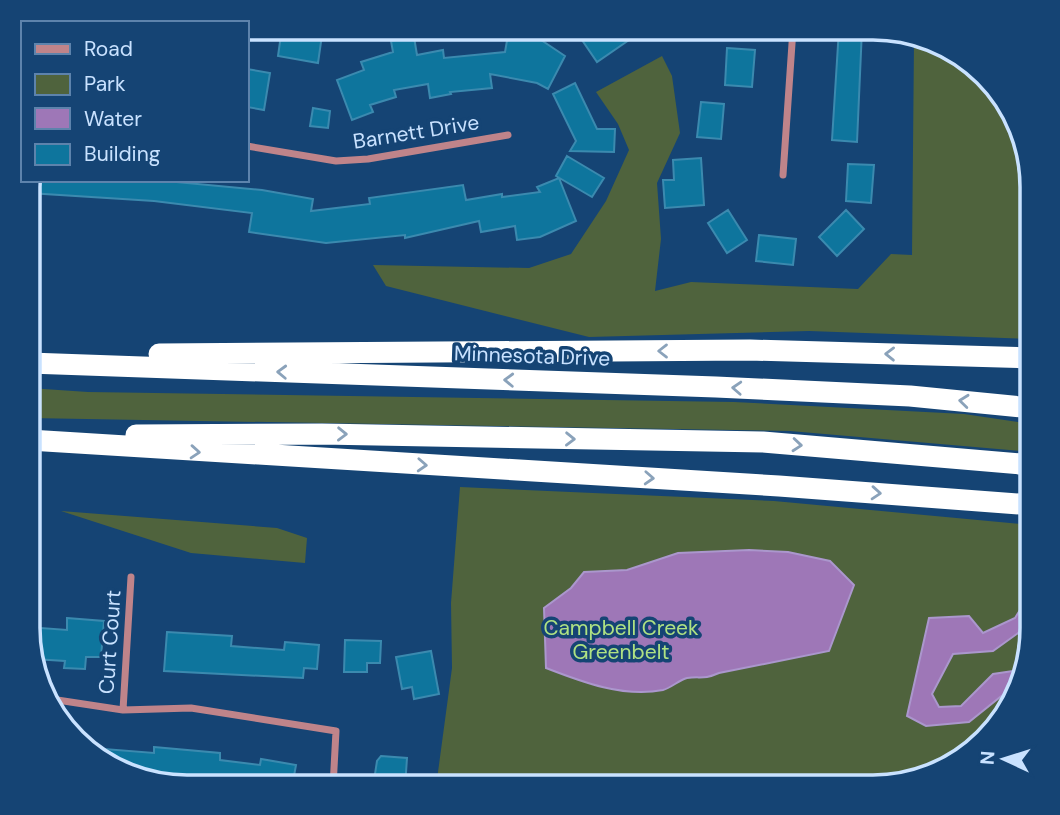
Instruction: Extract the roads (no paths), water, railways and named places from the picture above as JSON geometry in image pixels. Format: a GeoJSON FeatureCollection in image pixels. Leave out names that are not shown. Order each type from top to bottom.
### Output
{"type":"FeatureCollection","features":[{"type":"Feature","properties":{"kind":"highway"},"geometry":{"type":"LineString","coordinates":[[40,357],[750,350],[1020,358]]}},
{"type":"Feature","properties":{"kind":"highway","name":"Minnesota Drive"},"geometry":{"type":"LineString","coordinates":[[40,363],[716,387],[910,396],[1020,407]]}},
{"type":"Feature","properties":{"kind":"highway"},"geometry":{"type":"LineString","coordinates":[[41,438],[322,434],[763,442],[1019,464]]}},
{"type":"Feature","properties":{"kind":"highway"},"geometry":{"type":"LineString","coordinates":[[41,439],[1019,504]]}},
{"type":"Feature","properties":{"kind":"street"},"geometry":{"type":"LineString","coordinates":[[783,175],[792,41]]}},
{"type":"Feature","properties":{"kind":"street","name":"Barnett Drive"},"geometry":{"type":"LineString","coordinates":[[248,146],[336,161],[368,159],[508,135]]}},
{"type":"Feature","properties":{"kind":"street","name":"Curt Court"},"geometry":{"type":"LineString","coordinates":[[123,710],[131,577]]}},
{"type":"Feature","properties":{"kind":"street"},"geometry":{"type":"LineString","coordinates":[[60,700],[123,710],[191,708],[336,731],[334,774]]}},
{"type":"Feature","properties":{"kind":"water"},"geometry":{"type":"Polygon","coordinates":[[[749,550],[788,552],[830,561],[854,585],[829,651],[709,676],[687,678],[666,689],[648,692],[603,687],[546,668],[544,608],[571,588],[584,572],[627,570],[678,553],[749,550]]]}},
{"type":"Feature","properties":{"kind":"water"},"geometry":{"type":"Polygon","coordinates":[[[1019,612],[1019,632],[993,651],[953,654],[932,694],[939,707],[961,706],[993,674],[1013,671],[1003,694],[969,722],[926,726],[907,716],[929,618],[969,616],[983,633],[1015,618],[1019,612]]]}},
{"type":"Feature","properties":{"kind":"park label","name":"Campbell Creek Greenbelt"},"geometry":{"type":"Point","coordinates":[621,640]}}]}
